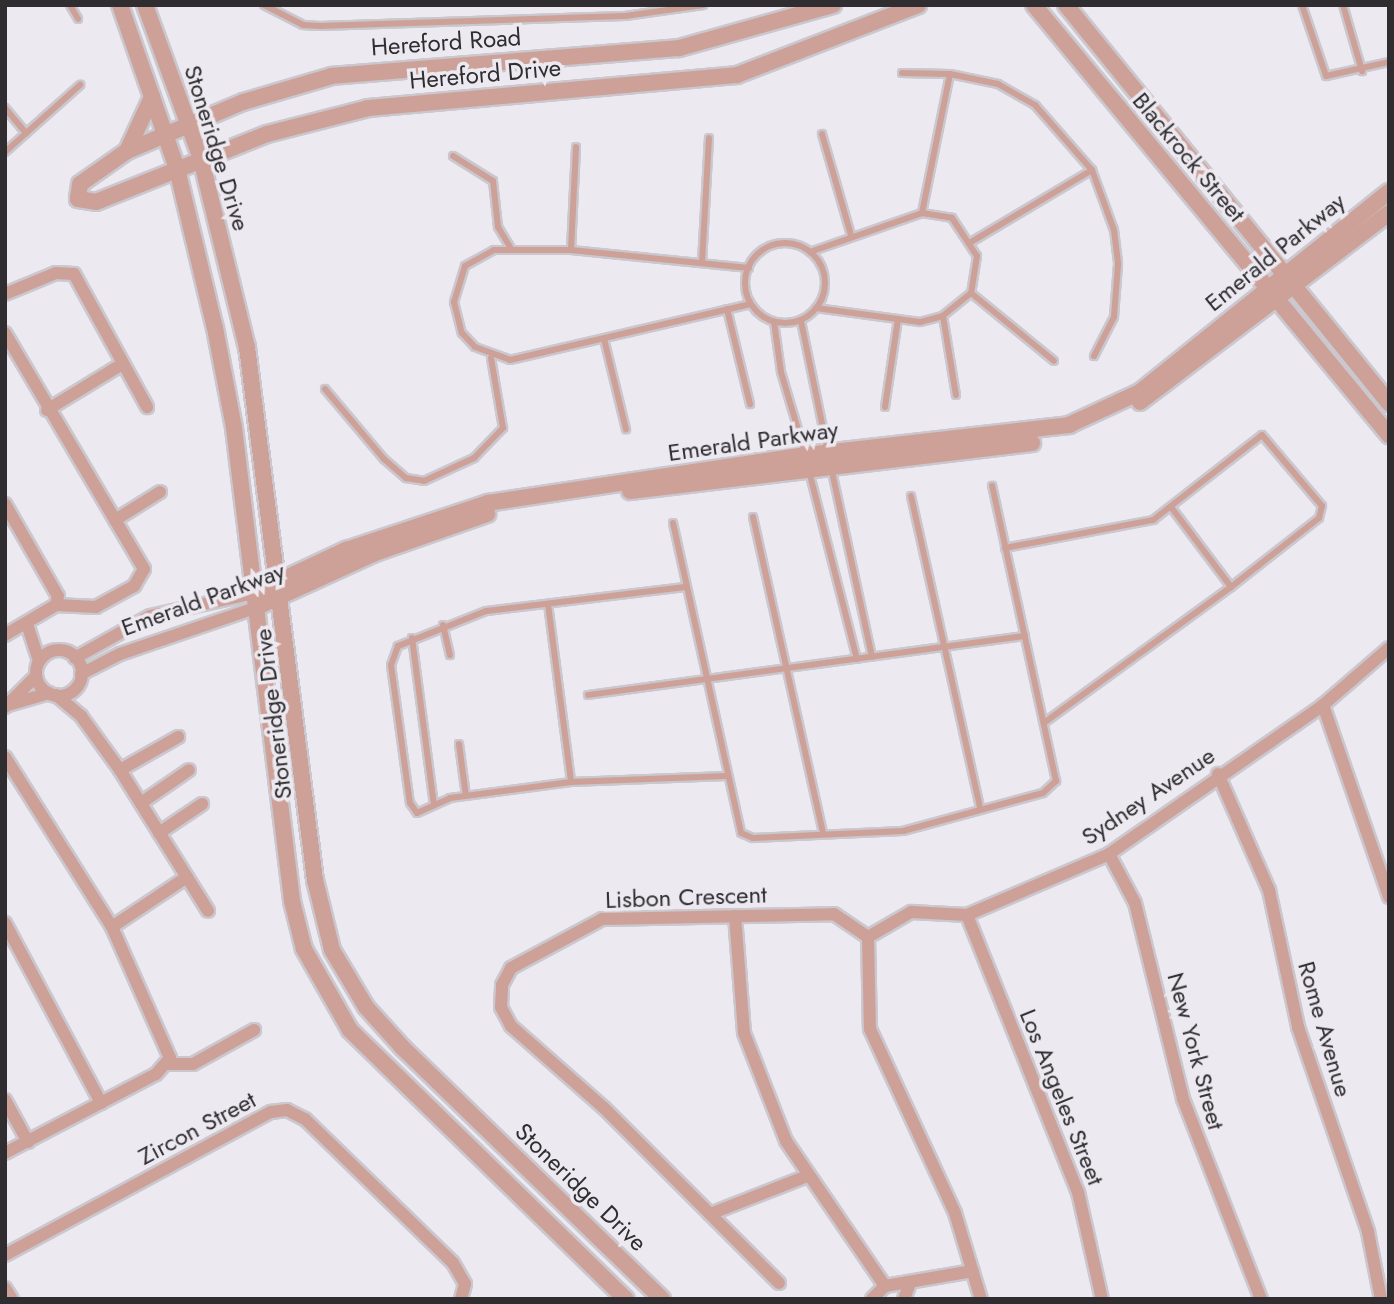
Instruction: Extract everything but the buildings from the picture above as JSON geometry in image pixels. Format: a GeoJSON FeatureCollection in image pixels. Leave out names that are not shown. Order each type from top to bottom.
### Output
{"type":"FeatureCollection","features":[{"type":"Feature","properties":{"kind":"street","name":"Stoneridge Drive"},"geometry":{"type":"LineString","coordinates":[[120,5],[177,169],[234,428],[292,901],[314,975],[375,1057],[626,1299]]}},
{"type":"Feature","properties":{"kind":"street","name":"Stoneridge Drive"},"geometry":{"type":"LineString","coordinates":[[145,5],[201,159],[247,347],[315,880],[332,950],[348,981],[402,1047],[662,1299]]}},
{"type":"Feature","properties":{"kind":"street","name":"Hereford Road"},"geometry":{"type":"LineString","coordinates":[[80,184],[127,151],[189,125],[332,76],[679,48],[833,5]]}},
{"type":"Feature","properties":{"kind":"street","name":"Hereford Drive"},"geometry":{"type":"LineString","coordinates":[[80,184],[78,199],[88,204],[267,134],[368,108],[737,75],[918,5]]}},
{"type":"Feature","properties":{"kind":"street","name":"Blackrock Street"},"geometry":{"type":"LineString","coordinates":[[1034,5],[1389,435]]}},
{"type":"Feature","properties":{"kind":"street","name":"Blackrock Street"},"geometry":{"type":"LineString","coordinates":[[1066,5],[1389,403]]}},
{"type":"Feature","properties":{"kind":"street"},"geometry":{"type":"LineString","coordinates":[[127,151],[152,97]]}},
{"type":"Feature","properties":{"kind":"street","name":"Emerald Parkway"},"geometry":{"type":"LineString","coordinates":[[280,590],[489,513],[832,469],[1080,431],[1160,390],[1389,192]]}},
{"type":"Feature","properties":{"kind":"street","name":"Emerald Parkway"},"geometry":{"type":"LineString","coordinates":[[1289,279],[1389,213]]}},
{"type":"Feature","properties":{"kind":"street"},"geometry":{"type":"LineString","coordinates":[[5,294],[56,273],[74,274],[148,407]]}},
{"type":"Feature","properties":{"kind":"street","name":"Emerald Parkway"},"geometry":{"type":"LineString","coordinates":[[81,674],[120,654],[280,590],[448,512],[806,455],[1042,432],[1082,421],[1126,402],[1273,293]]}},
{"type":"Feature","properties":{"kind":"street"},"geometry":{"type":"LineString","coordinates":[[5,333],[47,410],[142,562],[139,581],[96,607],[56,605],[5,635]]}},
{"type":"Feature","properties":{"kind":"street"},"geometry":{"type":"LineString","coordinates":[[47,410],[122,364]]}},
{"type":"Feature","properties":{"kind":"street"},"geometry":{"type":"LineString","coordinates":[[115,520],[160,492]]}},
{"type":"Feature","properties":{"kind":"street"},"geometry":{"type":"LineString","coordinates":[[5,504],[53,580],[56,605]]}},
{"type":"Feature","properties":{"kind":"street","name":"Emerald Parkway"},"geometry":{"type":"LineString","coordinates":[[75,658],[150,616],[255,601]]}},
{"type":"Feature","properties":{"kind":"street"},"geometry":{"type":"LineString","coordinates":[[6,706],[36,676],[39,661],[34,638],[27,624]]}},
{"type":"Feature","properties":{"kind":"street"},"geometry":{"type":"LineString","coordinates":[[34,638],[75,658],[81,674],[76,688],[81,716]]}},
{"type":"Feature","properties":{"kind":"street","name":"Sydney Avenue"},"geometry":{"type":"LineString","coordinates":[[868,937],[911,912],[967,915],[1110,853],[1218,774],[1323,705],[1389,648]]}},
{"type":"Feature","properties":{"kind":"street"},"geometry":{"type":"LineString","coordinates":[[39,661],[57,650]]}},
{"type":"Feature","properties":{"kind":"street"},"geometry":{"type":"LineString","coordinates":[[36,676],[52,694],[81,716],[120,770],[208,911]]}},
{"type":"Feature","properties":{"kind":"street"},"geometry":{"type":"LineString","coordinates":[[6,706],[76,688]]}},
{"type":"Feature","properties":{"kind":"street"},"geometry":{"type":"LineString","coordinates":[[1323,705],[1389,897]]}},
{"type":"Feature","properties":{"kind":"street"},"geometry":{"type":"LineString","coordinates":[[120,770],[178,737]]}},
{"type":"Feature","properties":{"kind":"street"},"geometry":{"type":"LineString","coordinates":[[5,757],[112,927],[169,1051],[169,1064]]}},
{"type":"Feature","properties":{"kind":"street"},"geometry":{"type":"LineString","coordinates":[[141,803],[189,770]]}},
{"type":"Feature","properties":{"kind":"street","name":"Rome Avenue"},"geometry":{"type":"LineString","coordinates":[[1218,774],[1269,890],[1298,1027],[1368,1232],[1381,1299]]}},
{"type":"Feature","properties":{"kind":"street"},"geometry":{"type":"LineString","coordinates":[[159,833],[202,804]]}},
{"type":"Feature","properties":{"kind":"street","name":"New York Street"},"geometry":{"type":"LineString","coordinates":[[1110,853],[1135,903],[1183,1099],[1261,1299]]}},
{"type":"Feature","properties":{"kind":"street"},"geometry":{"type":"LineString","coordinates":[[112,927],[187,877]]}},
{"type":"Feature","properties":{"kind":"street","name":"Lisbon Crescent"},"geometry":{"type":"LineString","coordinates":[[779,1283],[511,1026],[500,996],[511,968],[593,922],[834,914],[868,937]]}},
{"type":"Feature","properties":{"kind":"street","name":"Los Angeles Street"},"geometry":{"type":"LineString","coordinates":[[967,915],[1075,1183],[1102,1299]]}},
{"type":"Feature","properties":{"kind":"street"},"geometry":{"type":"LineString","coordinates":[[735,916],[744,1033],[805,1177],[884,1286]]}},
{"type":"Feature","properties":{"kind":"street"},"geometry":{"type":"LineString","coordinates":[[5,923],[101,1103]]}},
{"type":"Feature","properties":{"kind":"street"},"geometry":{"type":"LineString","coordinates":[[868,937],[870,1029],[918,1123],[981,1299]]}},
{"type":"Feature","properties":{"kind":"street"},"geometry":{"type":"LineString","coordinates":[[5,1153],[169,1064],[198,1062],[254,1030]]}},
{"type":"Feature","properties":{"kind":"street"},"geometry":{"type":"LineString","coordinates":[[5,1100],[28,1142]]}},
{"type":"Feature","properties":{"kind":"street","name":"Zircon Street"},"geometry":{"type":"LineString","coordinates":[[5,1255],[271,1112],[287,1110],[305,1119],[453,1264],[465,1284],[461,1299]]}},
{"type":"Feature","properties":{"kind":"street"},"geometry":{"type":"LineString","coordinates":[[710,1214],[805,1177]]}},
{"type":"Feature","properties":{"kind":"street"},"geometry":{"type":"LineString","coordinates":[[872,1299],[884,1286],[973,1271]]}},
{"type":"Feature","properties":{"kind":"street"},"geometry":{"type":"LineString","coordinates":[[904,1299],[910,1283]]}},
{"type":"Feature","properties":{"kind":"street"},"geometry":{"type":"LineString","coordinates":[[5,1288],[12,1299]]}},
{"type":"Feature","properties":{"kind":"lane"},"geometry":{"type":"LineString","coordinates":[[70,5],[78,19]]}},
{"type":"Feature","properties":{"kind":"lane"},"geometry":{"type":"LineString","coordinates":[[264,5],[303,25],[320,26],[625,16],[703,5]]}},
{"type":"Feature","properties":{"kind":"lane"},"geometry":{"type":"LineString","coordinates":[[1302,5],[1321,71],[1333,77],[1389,62]]}},
{"type":"Feature","properties":{"kind":"lane"},"geometry":{"type":"LineString","coordinates":[[1343,5],[1362,71]]}},
{"type":"Feature","properties":{"kind":"lane"},"geometry":{"type":"LineString","coordinates":[[902,73],[950,74],[998,84],[1035,105],[1092,170],[1114,230],[1118,264],[1114,317],[1094,356]]}},
{"type":"Feature","properties":{"kind":"lane"},"geometry":{"type":"LineString","coordinates":[[922,212],[950,74]]}},
{"type":"Feature","properties":{"kind":"lane"},"geometry":{"type":"LineString","coordinates":[[5,152],[80,85]]}},
{"type":"Feature","properties":{"kind":"lane"},"geometry":{"type":"LineString","coordinates":[[5,108],[26,132]]}},
{"type":"Feature","properties":{"kind":"lane"},"geometry":{"type":"LineString","coordinates":[[822,134],[851,234]]}},
{"type":"Feature","properties":{"kind":"lane"},"geometry":{"type":"LineString","coordinates":[[702,263],[709,138]]}},
{"type":"Feature","properties":{"kind":"lane"},"geometry":{"type":"LineString","coordinates":[[570,250],[576,147]]}},
{"type":"Feature","properties":{"kind":"lane"},"geometry":{"type":"LineString","coordinates":[[453,156],[493,181],[498,227],[511,249]]}},
{"type":"Feature","properties":{"kind":"lane"},"geometry":{"type":"LineString","coordinates":[[971,242],[1092,170]]}},
{"type":"Feature","properties":{"kind":"lane"},"geometry":{"type":"LineString","coordinates":[[810,252],[825,275],[816,309],[801,321],[774,322],[751,304],[749,268],[773,245],[810,252],[851,234],[922,212],[952,218],[971,242],[978,269],[971,293],[943,316],[898,319],[816,309]]}},
{"type":"Feature","properties":{"kind":"lane"},"geometry":{"type":"LineString","coordinates":[[325,389],[384,459],[406,478],[424,481],[474,458],[503,428],[491,358],[462,333],[455,290],[465,266],[480,256],[511,249],[570,250],[749,268]]}},
{"type":"Feature","properties":{"kind":"lane"},"geometry":{"type":"LineString","coordinates":[[971,293],[1054,361]]}},
{"type":"Feature","properties":{"kind":"lane"},"geometry":{"type":"LineString","coordinates":[[491,358],[519,358],[751,304]]}},
{"type":"Feature","properties":{"kind":"lane"},"geometry":{"type":"LineString","coordinates":[[726,309],[750,404]]}},
{"type":"Feature","properties":{"kind":"lane"},"geometry":{"type":"LineString","coordinates":[[943,316],[956,395]]}},
{"type":"Feature","properties":{"kind":"lane"},"geometry":{"type":"LineString","coordinates":[[885,407],[898,319]]}},
{"type":"Feature","properties":{"kind":"lane"},"geometry":{"type":"LineString","coordinates":[[801,321],[872,657]]}},
{"type":"Feature","properties":{"kind":"lane"},"geometry":{"type":"LineString","coordinates":[[774,322],[780,372],[806,455],[857,659]]}},
{"type":"Feature","properties":{"kind":"lane"},"geometry":{"type":"LineString","coordinates":[[604,339],[626,429]]}},
{"type":"Feature","properties":{"kind":"lane"},"geometry":{"type":"LineString","coordinates":[[1006,548],[1144,524],[1171,508],[1262,435],[1319,500],[1319,518],[1231,587],[1044,723]]}},
{"type":"Feature","properties":{"kind":"lane"},"geometry":{"type":"LineString","coordinates":[[673,523],[726,776],[746,836],[903,831],[1053,787],[1044,723],[992,486]]}},
{"type":"Feature","properties":{"kind":"lane"},"geometry":{"type":"LineString","coordinates":[[911,496],[980,808]]}},
{"type":"Feature","properties":{"kind":"lane"},"geometry":{"type":"LineString","coordinates":[[1171,508],[1231,587]]}},
{"type":"Feature","properties":{"kind":"lane"},"geometry":{"type":"LineString","coordinates":[[753,517],[823,833]]}},
{"type":"Feature","properties":{"kind":"lane"},"geometry":{"type":"LineString","coordinates":[[685,587],[486,611],[412,638],[394,650],[391,665],[412,808],[417,813],[466,796],[571,782],[726,776]]}},
{"type":"Feature","properties":{"kind":"lane"},"geometry":{"type":"LineString","coordinates":[[548,604],[571,782]]}},
{"type":"Feature","properties":{"kind":"lane"},"geometry":{"type":"LineString","coordinates":[[443,625],[450,655]]}},
{"type":"Feature","properties":{"kind":"lane"},"geometry":{"type":"LineString","coordinates":[[588,695],[1025,636]]}},
{"type":"Feature","properties":{"kind":"lane"},"geometry":{"type":"LineString","coordinates":[[412,638],[434,806]]}},
{"type":"Feature","properties":{"kind":"lane"},"geometry":{"type":"LineString","coordinates":[[459,744],[466,796]]}}]}
